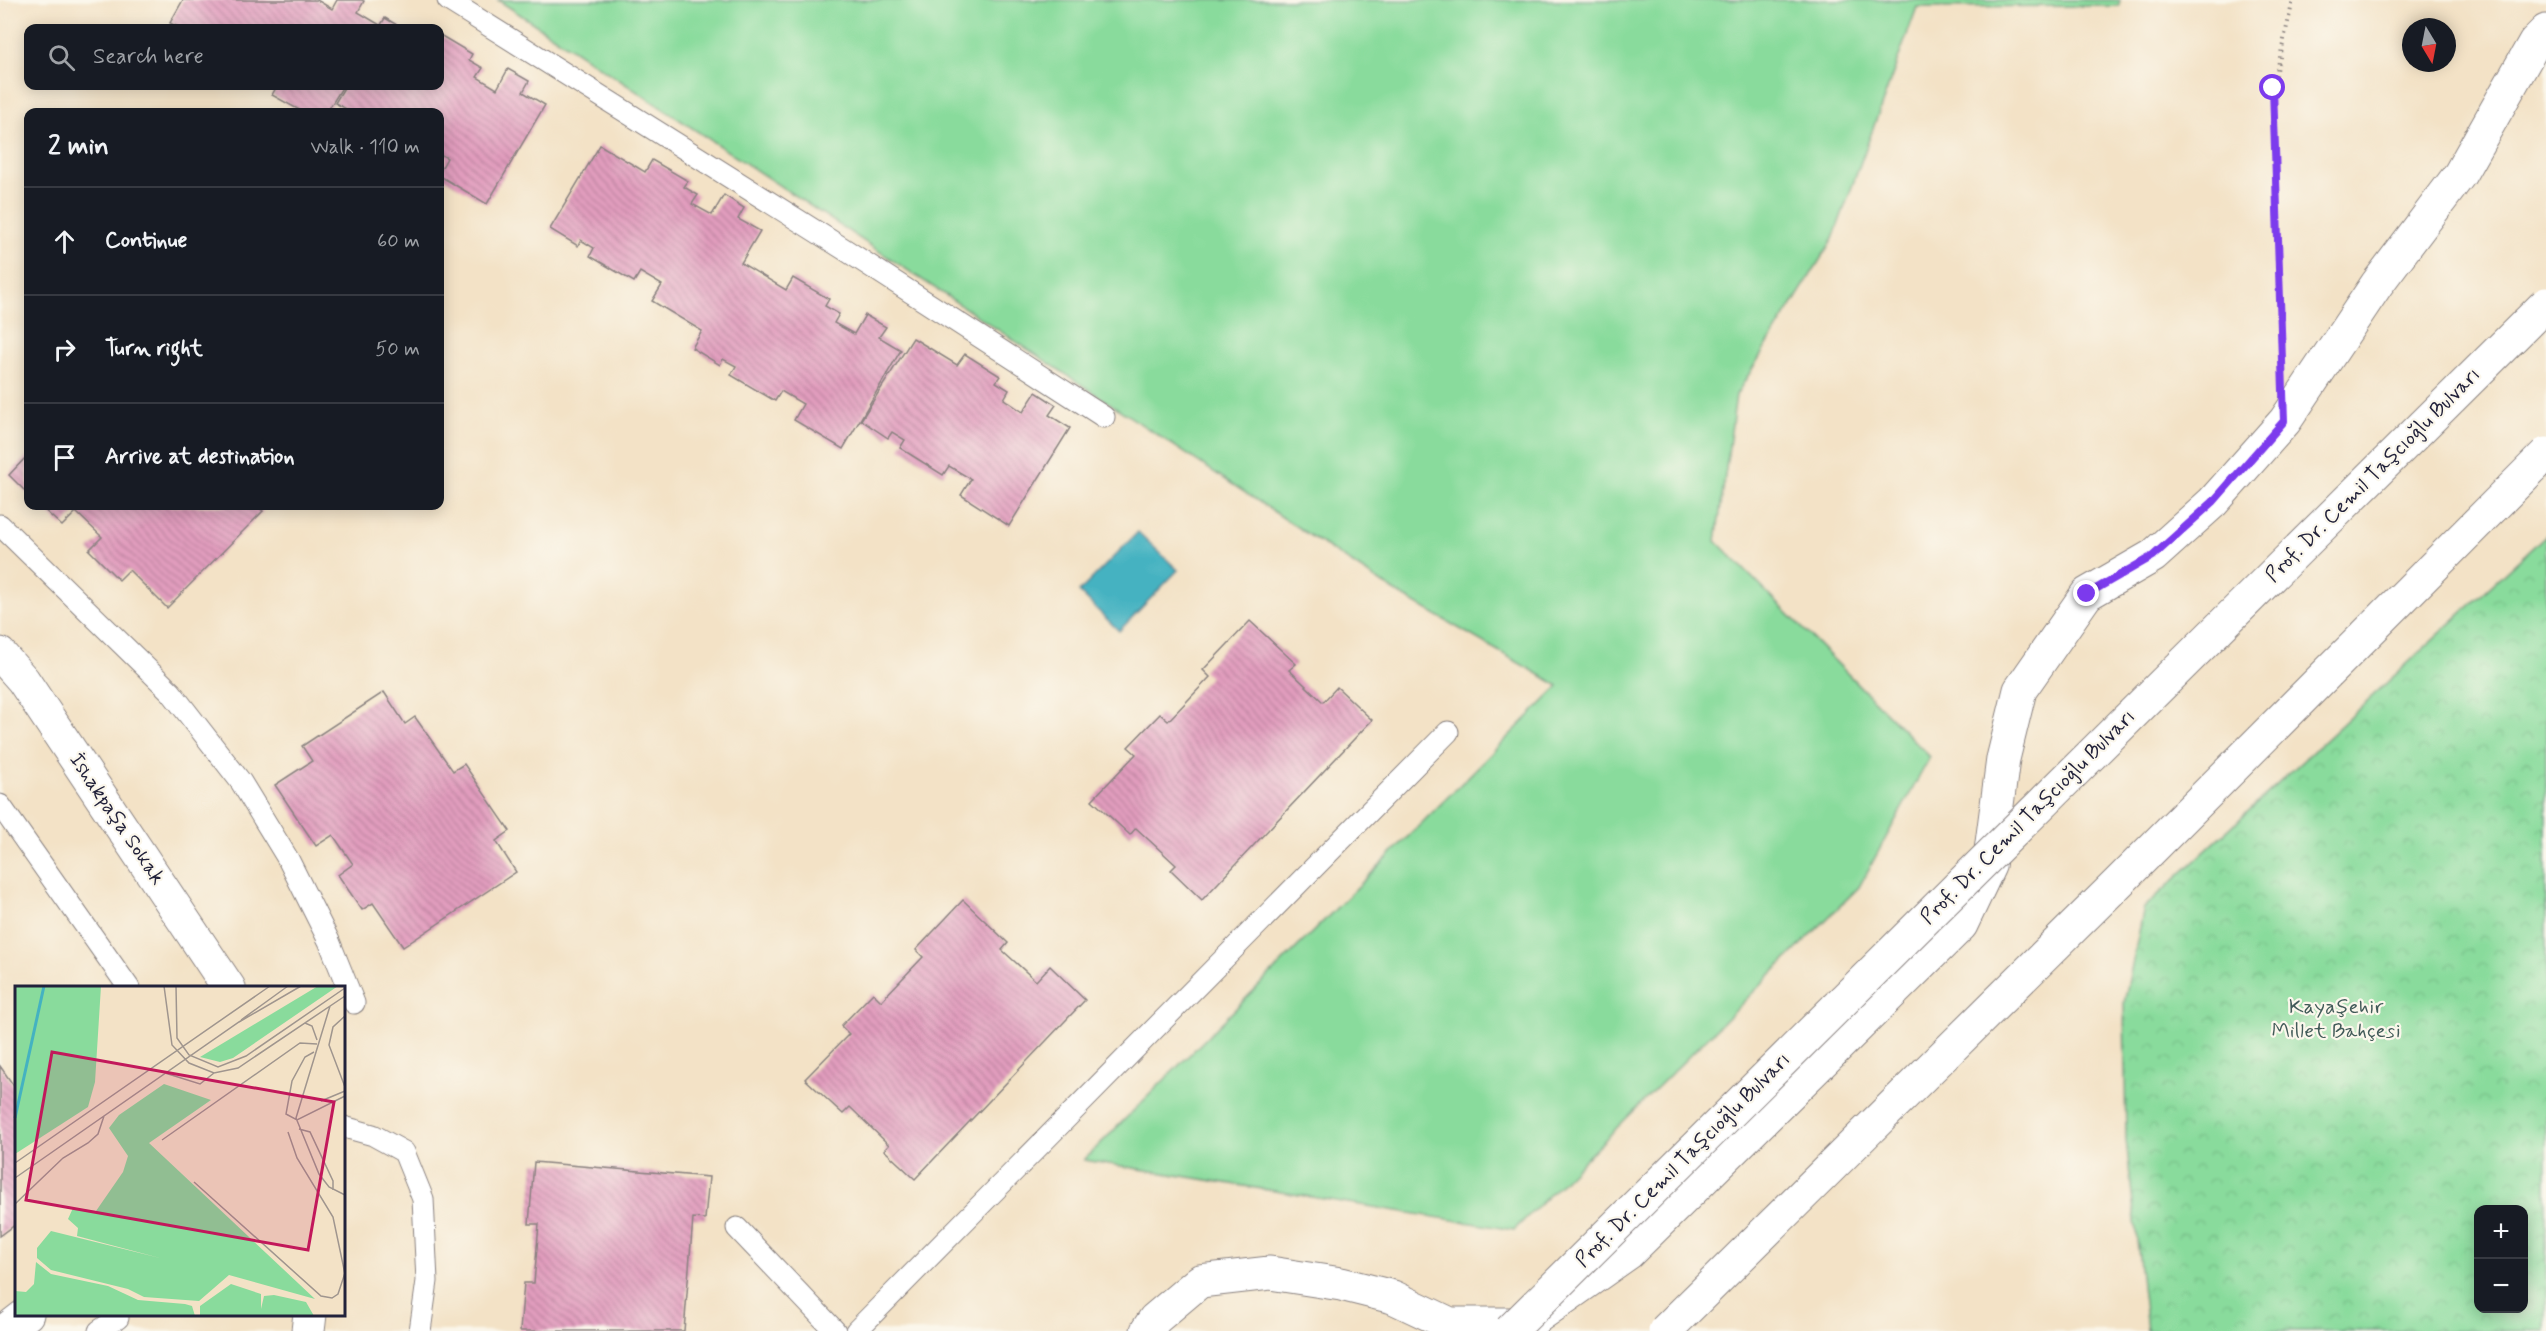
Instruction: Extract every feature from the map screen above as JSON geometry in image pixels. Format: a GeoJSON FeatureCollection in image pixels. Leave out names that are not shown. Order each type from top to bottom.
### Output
{"type":"FeatureCollection","features":[{"type":"Feature","properties":{"kind":"main road"},"geometry":{"type":"LineString","coordinates":[[1147,1331],[1155,1319],[1200,1281],[1270,1273],[1341,1284],[1393,1297],[1450,1324],[1527,1324],[1628,1253],[1961,925],[1989,866],[2003,759],[2020,690],[2087,594],[2153,556],[2213,502],[2284,421],[2378,284],[2460,174],[2535,42],[2546,31]]}},
{"type":"Feature","properties":{"kind":"main road","name":"Prof. Dr. Cemil Taşcıoğlu Bulvarı"},"geometry":{"type":"LineString","coordinates":[[1510,1331],[2546,304]]}},
{"type":"Feature","properties":{"kind":"main road"},"geometry":{"type":"LineString","coordinates":[[1665,1331],[2546,454]]}},
{"type":"Feature","properties":{"kind":"main road","name":"İshakpaşa Sokak"},"geometry":{"type":"LineString","coordinates":[[0,654],[23,680],[228,986]]}},
{"type":"Feature","properties":{"kind":"main road"},"geometry":{"type":"LineString","coordinates":[[5,1331],[24,1316]]}},
{"type":"Feature","properties":{"kind":"main road"},"geometry":{"type":"LineString","coordinates":[[308,1331],[310,1316]]}},
{"type":"Feature","properties":{"kind":"lane"},"geometry":{"type":"LineString","coordinates":[[448,0],[844,249],[1104,417]]}},
{"type":"Feature","properties":{"kind":"lane"},"geometry":{"type":"LineString","coordinates":[[0,525],[171,692],[241,782],[288,859],[329,941],[354,1003]]}},
{"type":"Feature","properties":{"kind":"lane"},"geometry":{"type":"LineString","coordinates":[[856,1331],[1448,732]]}},
{"type":"Feature","properties":{"kind":"lane"},"geometry":{"type":"LineString","coordinates":[[0,805],[128,986]]}},
{"type":"Feature","properties":{"kind":"lane"},"geometry":{"type":"LineString","coordinates":[[345,1127],[373,1135],[404,1152],[423,1199],[426,1281],[420,1331]]}},
{"type":"Feature","properties":{"kind":"lane"},"geometry":{"type":"LineString","coordinates":[[737,1228],[835,1331]]}},
{"type":"Feature","properties":{"kind":"lane"},"geometry":{"type":"LineString","coordinates":[[99,1331],[118,1318]]}},
{"type":"Feature","properties":{"kind":"path"},"geometry":{"type":"LineString","coordinates":[[2283,361],[2273,88],[2292,0]]}},
{"type":"Feature","properties":{"kind":"green space"},"geometry":{"type":"Polygon","coordinates":[[[498,0],[2120,0],[2119,6],[1917,7],[1833,239],[1736,395],[1716,541],[1930,757],[1859,887],[1514,1230],[1084,1160],[1559,686],[1391,589],[498,0]]]}},
{"type":"Feature","properties":{"kind":"green space","name":"Kayaşehir Millet Bahçesi"},"geometry":{"type":"Polygon","coordinates":[[[2546,535],[2546,1331],[2147,1331],[2126,1140],[2124,1003],[2144,908],[2546,535]]]}},
{"type":"Feature","properties":{"kind":"water"},"geometry":{"type":"Polygon","coordinates":[[[1138,532],[1178,570],[1119,631],[1079,592],[1138,532]]]}},
{"type":"Feature","properties":{"kind":"building"},"geometry":{"type":"Polygon","coordinates":[[[183,0],[317,0],[332,9],[337,0],[362,0],[364,1],[358,12],[378,24],[172,24],[170,23],[183,0]]]}},
{"type":"Feature","properties":{"kind":"building"},"geometry":{"type":"Polygon","coordinates":[[[385,18],[395,24],[381,24],[385,18]]]}},
{"type":"Feature","properties":{"kind":"building"},"geometry":{"type":"Polygon","coordinates":[[[444,37],[472,54],[469,60],[483,68],[477,77],[497,89],[508,69],[529,81],[523,92],[545,105],[487,204],[444,178],[444,164],[447,158],[444,156],[444,108],[344,108],[335,103],[343,90],[444,90],[444,37]]]}},
{"type":"Feature","properties":{"kind":"building"},"geometry":{"type":"Polygon","coordinates":[[[275,90],[341,90],[329,108],[296,108],[272,95],[275,90]]]}},
{"type":"Feature","properties":{"kind":"building"},"geometry":{"type":"Polygon","coordinates":[[[600,145],[645,172],[652,160],[688,181],[684,187],[698,195],[692,204],[712,215],[724,195],[744,208],[738,219],[760,231],[741,263],[786,290],[793,278],[829,299],[825,306],[839,314],[834,323],[854,334],[865,315],[886,327],[879,337],[901,350],[843,449],[794,420],[803,404],[781,391],[775,401],[731,375],[736,366],[723,359],[720,365],[692,348],[702,331],[652,301],[662,285],[640,272],[634,282],[590,256],[594,248],[581,240],[578,246],[550,229],[600,145]]]}},
{"type":"Feature","properties":{"kind":"building"},"geometry":{"type":"Polygon","coordinates":[[[913,338],[957,365],[965,354],[1000,376],[996,382],[1009,390],[1004,399],[1023,412],[1036,392],[1056,405],[1049,415],[1070,428],[1009,526],[961,495],[971,479],[949,466],[943,475],[900,448],[905,440],[892,432],[888,438],[861,420],[913,338]]]}},
{"type":"Feature","properties":{"kind":"building"},"geometry":{"type":"Polygon","coordinates":[[[24,459],[24,490],[9,475],[24,459]]]}},
{"type":"Feature","properties":{"kind":"building"},"geometry":{"type":"Polygon","coordinates":[[[44,510],[263,511],[167,608],[129,570],[119,580],[89,550],[102,537],[76,512],[62,526],[44,510]]]}},
{"type":"Feature","properties":{"kind":"building"},"geometry":{"type":"Polygon","coordinates":[[[1250,621],[1296,664],[1289,670],[1323,702],[1337,687],[1372,720],[1202,900],[1171,870],[1176,865],[1136,828],[1130,835],[1092,800],[1136,754],[1128,747],[1160,714],[1168,721],[1210,677],[1203,670],[1250,621]]]}},
{"type":"Feature","properties":{"kind":"building"},"geometry":{"type":"Polygon","coordinates":[[[384,692],[405,724],[415,717],[453,771],[464,764],[510,831],[496,841],[516,872],[403,947],[373,903],[362,910],[338,875],[353,864],[333,835],[316,846],[275,785],[312,761],[302,746],[384,692]]]}},
{"type":"Feature","properties":{"kind":"building"},"geometry":{"type":"Polygon","coordinates":[[[963,900],[1008,943],[1002,950],[1036,981],[1050,966],[1085,1000],[915,1179],[884,1150],[889,1145],[850,1107],[843,1114],[805,1079],[849,1034],[841,1026],[873,993],[881,1001],[923,957],[916,950],[963,900]]]}},
{"type":"Feature","properties":{"kind":"building"},"geometry":{"type":"Polygon","coordinates":[[[0,1066],[15,1088],[15,1225],[0,1236],[0,1066]]]}},
{"type":"Feature","properties":{"kind":"building"},"geometry":{"type":"Polygon","coordinates":[[[534,1162],[709,1177],[705,1219],[693,1218],[684,1331],[520,1331],[524,1283],[534,1283],[539,1224],[529,1224],[534,1162]]]}},
{"type":"Feature","properties":{"kind":"route"},"geometry":{"type":"LineString","coordinates":[[2087,594],[2153,556],[2213,502],[2284,421],[2273,88]]}}]}
